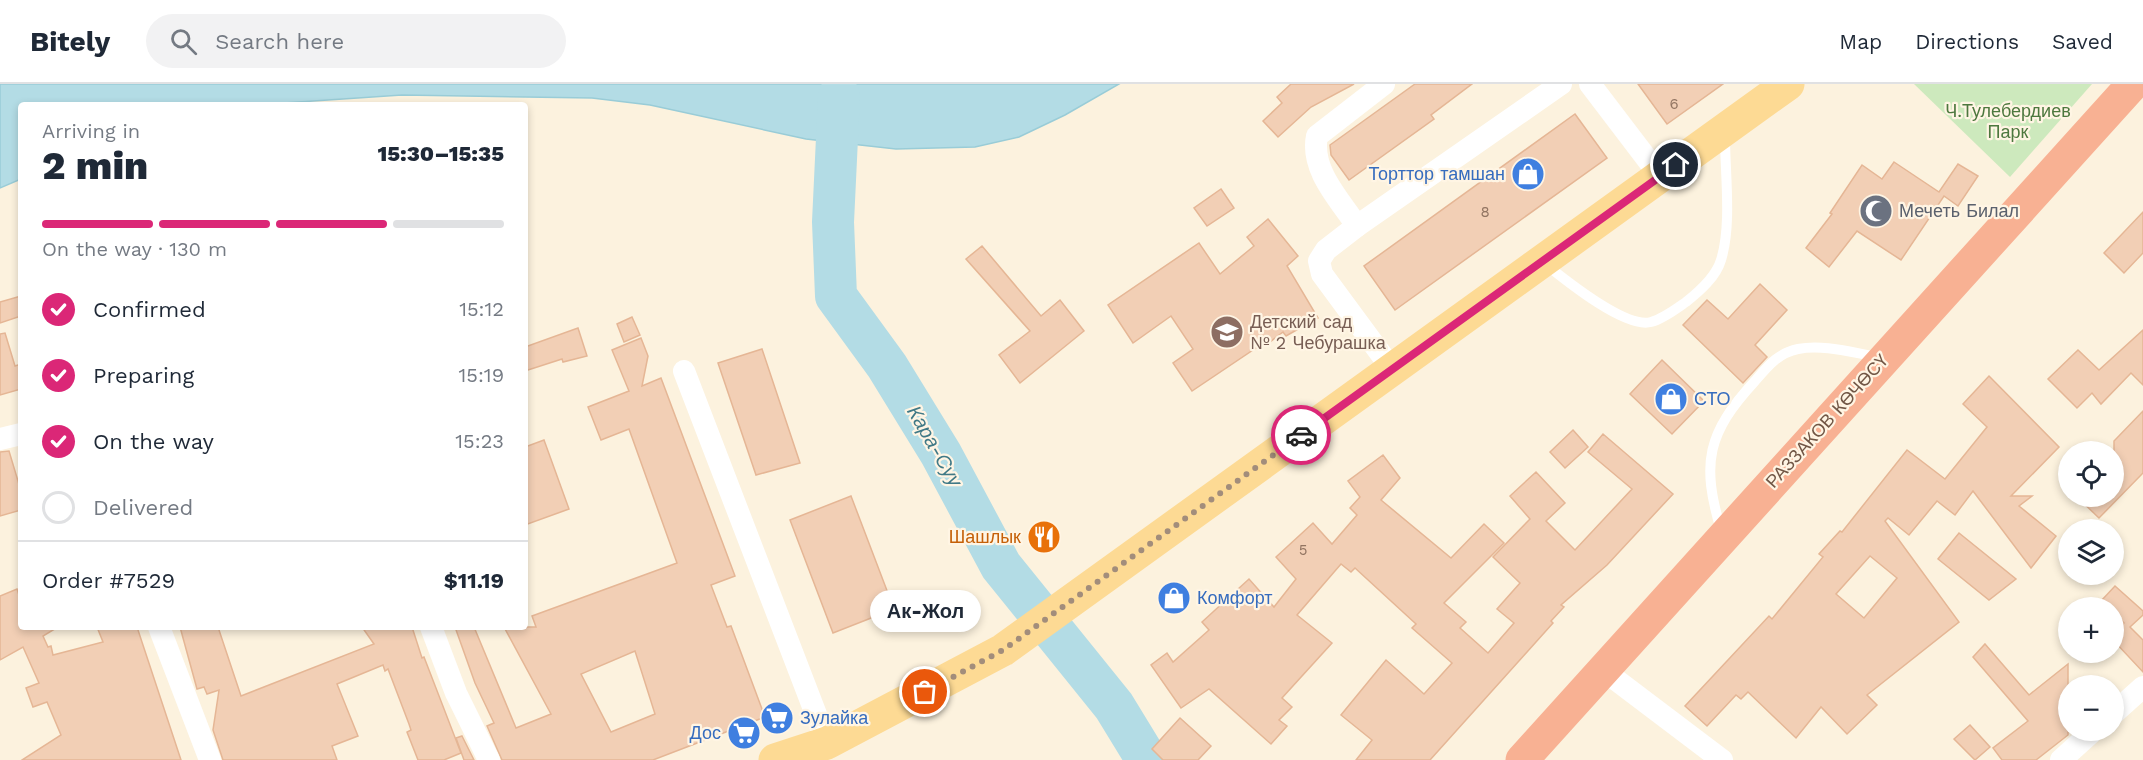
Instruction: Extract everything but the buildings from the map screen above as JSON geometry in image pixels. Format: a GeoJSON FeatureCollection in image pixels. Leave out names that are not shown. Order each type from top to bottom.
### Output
{"type":"FeatureCollection","features":[{"type":"Feature","properties":{"kind":"highway","name":"РАЗЗАКОВ КӨЧӨСҮ"},"geometry":{"type":"LineString","coordinates":[[1522,760],[2133,84]]}},
{"type":"Feature","properties":{"kind":"main road"},"geometry":{"type":"LineString","coordinates":[[775,760],[827,743],[1003,650],[1788,84]]}},
{"type":"Feature","properties":{"kind":"street"},"geometry":{"type":"LineString","coordinates":[[1357,226],[1320,169],[1314,150],[1317,136],[1384,84]]}},
{"type":"Feature","properties":{"kind":"street"},"geometry":{"type":"LineString","coordinates":[[1392,369],[1322,274],[1319,261],[1326,250],[1357,226],[1560,84]]}},
{"type":"Feature","properties":{"kind":"street"},"geometry":{"type":"LineString","coordinates":[[1590,84],[1660,176]]}},
{"type":"Feature","properties":{"kind":"street"},"geometry":{"type":"LineString","coordinates":[[684,370],[827,743]]}},
{"type":"Feature","properties":{"kind":"street"},"geometry":{"type":"LineString","coordinates":[[0,439],[18,435]]}},
{"type":"Feature","properties":{"kind":"street"},"geometry":{"type":"LineString","coordinates":[[160,630],[210,760]]}},
{"type":"Feature","properties":{"kind":"street"},"geometry":{"type":"LineString","coordinates":[[432,630],[456,693],[489,760]]}},
{"type":"Feature","properties":{"kind":"street"},"geometry":{"type":"LineString","coordinates":[[1603,670],[1722,760]]}},
{"type":"Feature","properties":{"kind":"street"},"geometry":{"type":"LineString","coordinates":[[2124,704],[2143,687]]}},
{"type":"Feature","properties":{"kind":"street"},"geometry":{"type":"LineString","coordinates":[[2061,760],[2082,741]]}},
{"type":"Feature","properties":{"kind":"lane"},"geometry":{"type":"LineString","coordinates":[[1542,261],[1582,294],[1626,318],[1649,323],[1673,311],[1703,289],[1721,261],[1725,231],[1725,130]]}},
{"type":"Feature","properties":{"kind":"lane"},"geometry":{"type":"LineString","coordinates":[[1723,536],[1711,496],[1711,464],[1716,432],[1733,404],[1776,357],[1797,349],[1817,348],[1884,358]]}},
{"type":"Feature","properties":{"kind":"green space","name":"Ч.Тулебердиев Парк"},"geometry":{"type":"Polygon","coordinates":[[[1914,84],[2092,84],[2010,177],[1914,84]]]}},
{"type":"Feature","properties":{"kind":"water"},"geometry":{"type":"Polygon","coordinates":[[[0,84],[1119,84],[1065,115],[1019,137],[975,147],[896,149],[806,139],[650,105],[592,98],[402,95],[298,102],[18,102],[18,180],[0,188],[0,84]]]}},
{"type":"Feature","properties":{"kind":"waterway","name":"Кара-Суу"},"geometry":{"type":"LineString","coordinates":[[839,96],[833,222],[836,296],[887,366],[941,454],[1001,566],[1114,706],[1147,760]]}},
{"type":"Feature","properties":{"kind":"way so far"},"geometry":{"type":"LineString","coordinates":[[925,692],[1003,650],[1301,435]]}},
{"type":"Feature","properties":{"kind":"place","name":"Торттор тамшан"},"geometry":{"type":"Point","coordinates":[1528,174]}},
{"type":"Feature","properties":{"kind":"place","name":"Мечеть Билал"},"geometry":{"type":"Point","coordinates":[1876,211]}},
{"type":"Feature","properties":{"kind":"place","name":"Детский сад № 2 Чебурашка"},"geometry":{"type":"Point","coordinates":[1227,332]}},
{"type":"Feature","properties":{"kind":"place","name":"СТО"},"geometry":{"type":"Point","coordinates":[1671,399]}},
{"type":"Feature","properties":{"kind":"place","name":"Шашлык"},"geometry":{"type":"Point","coordinates":[1044,537]}},
{"type":"Feature","properties":{"kind":"place","name":"Комфорт"},"geometry":{"type":"Point","coordinates":[1174,598]}},
{"type":"Feature","properties":{"kind":"place","name":"Ак-Жол"},"geometry":{"type":"Point","coordinates":[925,692]}},
{"type":"Feature","properties":{"kind":"place","name":"Зулайка"},"geometry":{"type":"Point","coordinates":[777,718]}},
{"type":"Feature","properties":{"kind":"place","name":"Дос"},"geometry":{"type":"Point","coordinates":[744,733]}},
{"type":"Feature","properties":{"kind":"route"},"geometry":{"type":"LineString","coordinates":[[1301,435],[1676,165]]}}]}
